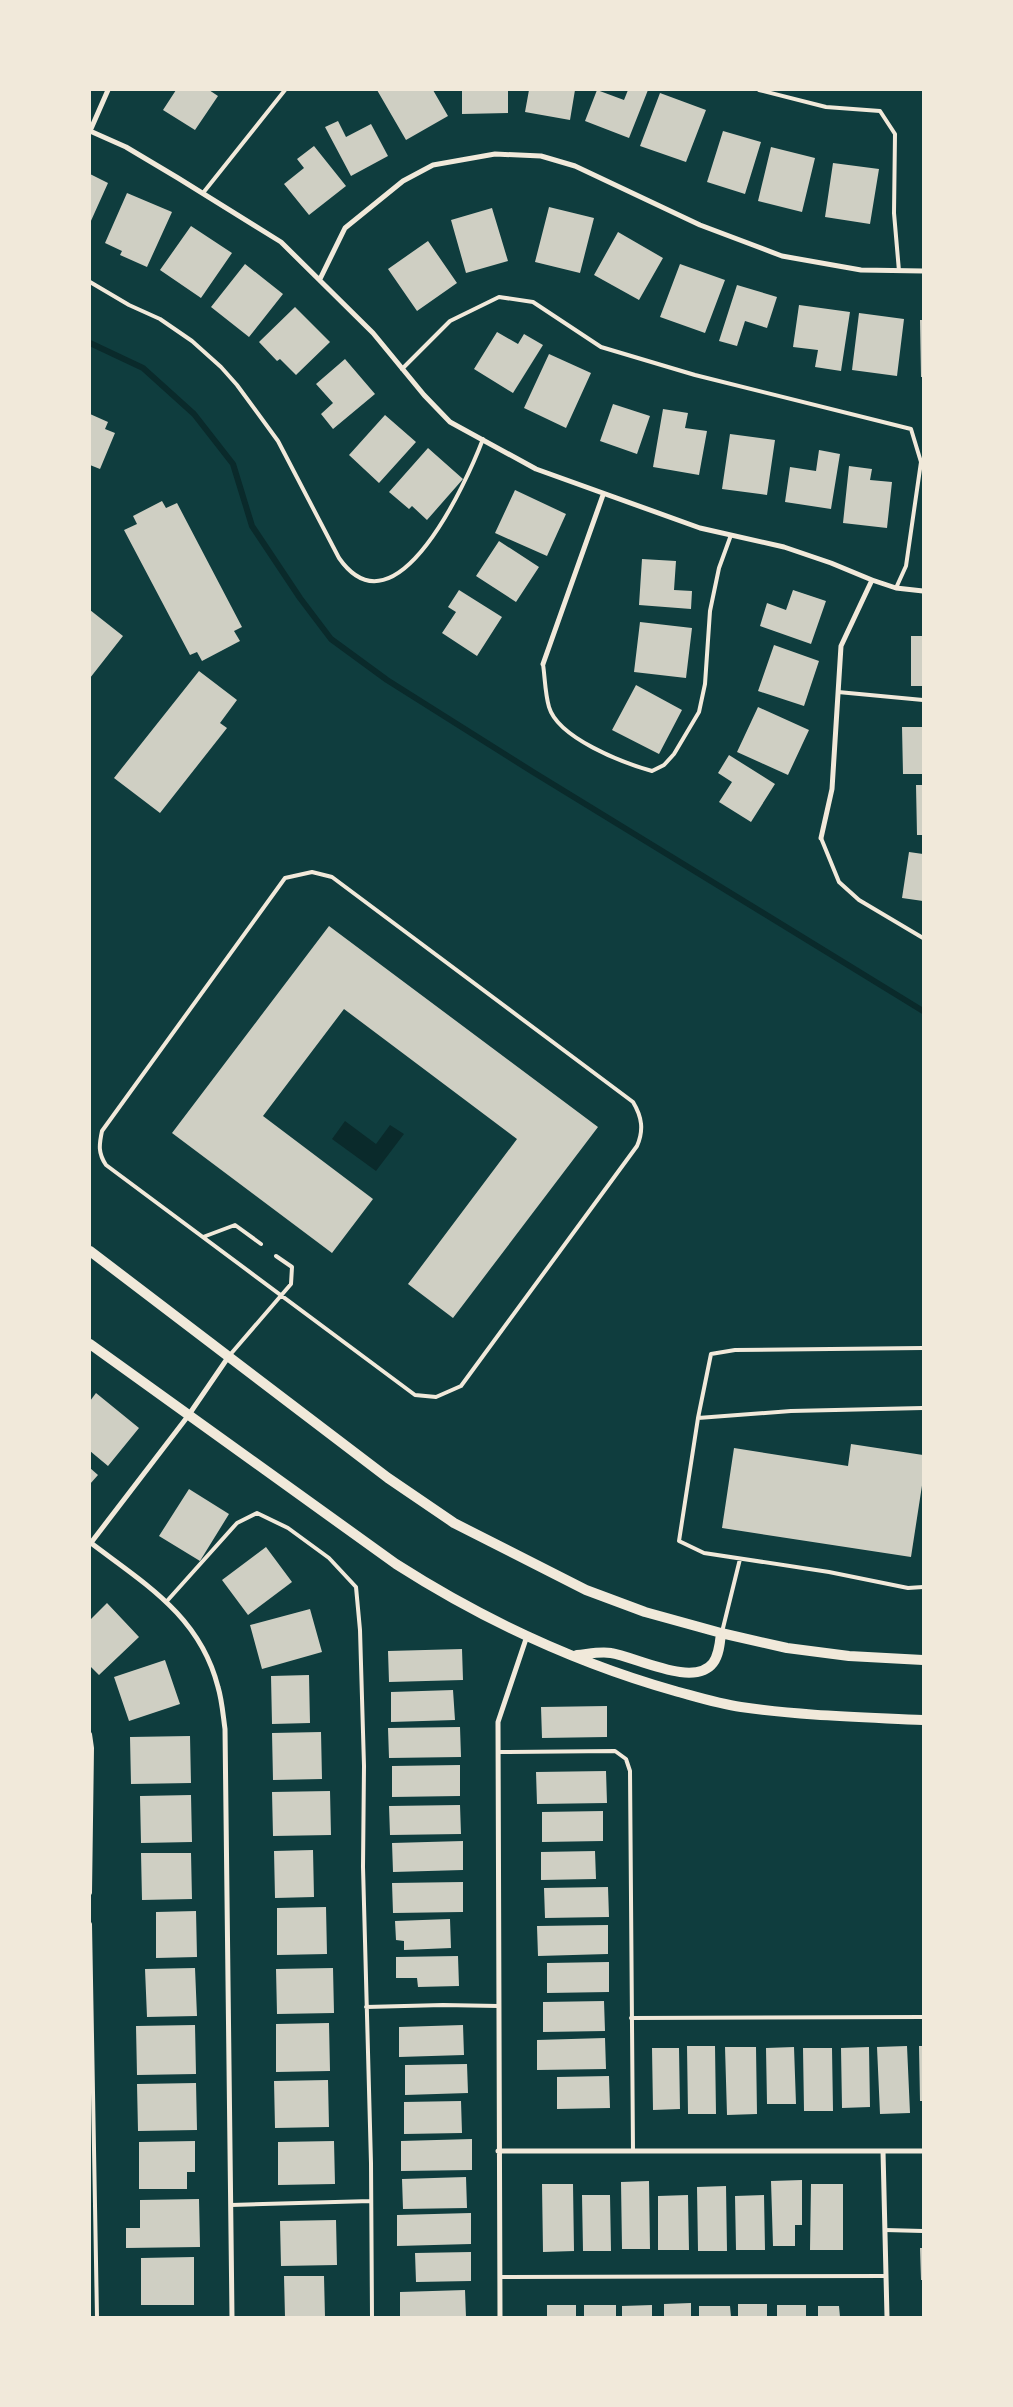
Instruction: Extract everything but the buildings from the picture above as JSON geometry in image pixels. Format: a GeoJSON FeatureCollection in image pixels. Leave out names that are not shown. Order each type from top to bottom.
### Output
{"type":"FeatureCollection","features":[{"type":"Feature","properties":{"kind":"main road"},"geometry":{"type":"LineString","coordinates":[[90,1251],[373,1467],[454,1523],[586,1590],[645,1612],[721,1634],[787,1648],[849,1656],[923,1660]]}},
{"type":"Feature","properties":{"kind":"main road"},"geometry":{"type":"LineString","coordinates":[[90,1344],[188,1416],[403,1568],[431,1586],[527,1636],[625,1677],[741,1707],[848,1718],[923,1720]]}},
{"type":"Feature","properties":{"kind":"main road"},"geometry":{"type":"LineString","coordinates":[[574,1655],[610,1653],[678,1672],[692,1673],[703,1671],[713,1663],[719,1650],[721,1634]]}},
{"type":"Feature","properties":{"kind":"street"},"geometry":{"type":"LineString","coordinates":[[108,90],[90,131],[126,147],[282,242],[373,334],[450,422],[536,469],[603,495],[700,528],[784,547],[831,562],[896,588],[923,592]]}},
{"type":"Feature","properties":{"kind":"street"},"geometry":{"type":"LineString","coordinates":[[320,279],[345,228],[403,181],[433,165],[495,154],[541,156],[575,166],[700,226],[782,256],[861,270],[923,271]]}},
{"type":"Feature","properties":{"kind":"street"},"geometry":{"type":"LineString","coordinates":[[543,664],[603,495]]}},
{"type":"Feature","properties":{"kind":"street"},"geometry":{"type":"LineString","coordinates":[[821,838],[832,789],[842,646],[872,580]]}},
{"type":"Feature","properties":{"kind":"street"},"geometry":{"type":"LineString","coordinates":[[229,1356],[188,1416],[90,1543],[167,1601],[189,1625],[204,1653],[218,1686],[225,1729],[232,2317]]}},
{"type":"Feature","properties":{"kind":"street"},"geometry":{"type":"LineString","coordinates":[[500,2317],[498,1722],[527,1636]]}},
{"type":"Feature","properties":{"kind":"street"},"geometry":{"type":"LineString","coordinates":[[498,2151],[923,2151]]}},
{"type":"Feature","properties":{"kind":"street"},"geometry":{"type":"LineString","coordinates":[[884,2151],[887,2317]]}},
{"type":"Feature","properties":{"kind":"lane"},"geometry":{"type":"LineString","coordinates":[[203,193],[285,90]]}},
{"type":"Feature","properties":{"kind":"lane"},"geometry":{"type":"LineString","coordinates":[[759,90],[826,108],[880,111],[895,134],[894,213],[899,271]]}},
{"type":"Feature","properties":{"kind":"lane"},"geometry":{"type":"LineString","coordinates":[[90,282],[129,305],[160,319],[192,341],[221,367],[249,400],[278,440],[348,572],[364,579],[378,580],[393,577],[423,550],[442,523],[471,471],[483,439]]}},
{"type":"Feature","properties":{"kind":"lane"},"geometry":{"type":"LineString","coordinates":[[402,368],[450,321],[499,297],[533,302],[601,347],[705,378],[911,430],[921,462],[906,566],[896,588]]}},
{"type":"Feature","properties":{"kind":"lane"},"geometry":{"type":"LineString","coordinates":[[543,664],[550,708],[560,724],[602,752],[634,766],[652,771],[664,765],[674,754],[700,712],[705,684],[710,611],[719,568],[731,535]]}},
{"type":"Feature","properties":{"kind":"lane"},"geometry":{"type":"LineString","coordinates":[[838,692],[923,700]]}},
{"type":"Feature","properties":{"kind":"lane"},"geometry":{"type":"LineString","coordinates":[[821,838],[840,882],[859,900],[923,938]]}},
{"type":"Feature","properties":{"kind":"lane"},"geometry":{"type":"LineString","coordinates":[[312,872],[332,878],[633,1102],[638,1110],[642,1128],[638,1146],[461,1386],[444,1395],[436,1397],[415,1395],[203,1237],[106,1165],[100,1156],[99,1146],[102,1131],[285,878],[293,875],[312,872]]}},
{"type":"Feature","properties":{"kind":"lane"},"geometry":{"type":"LineString","coordinates":[[203,1237],[235,1225],[261,1244]]}},
{"type":"Feature","properties":{"kind":"lane"},"geometry":{"type":"LineString","coordinates":[[229,1356],[291,1284],[292,1267],[276,1256]]}},
{"type":"Feature","properties":{"kind":"lane"},"geometry":{"type":"LineString","coordinates":[[923,1348],[735,1350],[711,1354],[698,1418],[679,1540],[704,1553],[908,1588],[923,1587]]}},
{"type":"Feature","properties":{"kind":"lane"},"geometry":{"type":"LineString","coordinates":[[698,1418],[791,1411],[923,1408]]}},
{"type":"Feature","properties":{"kind":"lane"},"geometry":{"type":"LineString","coordinates":[[167,1601],[238,1523],[257,1513],[288,1528],[329,1558],[356,1587],[360,1630],[364,1766],[372,2317]]}},
{"type":"Feature","properties":{"kind":"lane"},"geometry":{"type":"LineString","coordinates":[[721,1634],[740,1559]]}},
{"type":"Feature","properties":{"kind":"lane"},"geometry":{"type":"LineString","coordinates":[[90,1734],[92,1748],[90,1893]]}},
{"type":"Feature","properties":{"kind":"lane"},"geometry":{"type":"LineString","coordinates":[[498,1752],[615,1751],[626,1758],[630,1770],[633,2150]]}},
{"type":"Feature","properties":{"kind":"lane"},"geometry":{"type":"LineString","coordinates":[[90,1924],[97,2317]]}},
{"type":"Feature","properties":{"kind":"lane"},"geometry":{"type":"LineString","coordinates":[[366,2007],[498,2006]]}},
{"type":"Feature","properties":{"kind":"lane"},"geometry":{"type":"LineString","coordinates":[[631,2018],[923,2017]]}},
{"type":"Feature","properties":{"kind":"lane"},"geometry":{"type":"LineString","coordinates":[[231,2205],[371,2201]]}},
{"type":"Feature","properties":{"kind":"lane"},"geometry":{"type":"LineString","coordinates":[[885,2230],[923,2230]]}},
{"type":"Feature","properties":{"kind":"lane"},"geometry":{"type":"LineString","coordinates":[[500,2277],[886,2276]]}},
{"type":"Feature","properties":{"kind":"water"},"geometry":{"type":"Polygon","coordinates":[[[345,1121],[376,1144],[390,1125],[404,1134],[376,1171],[332,1139],[345,1121]]]}},
{"type":"Feature","properties":{"kind":"waterway"},"geometry":{"type":"LineString","coordinates":[[90,343],[143,368],[194,414],[233,464],[252,526],[300,598],[331,639],[387,680],[533,772],[923,1011]]}}]}
